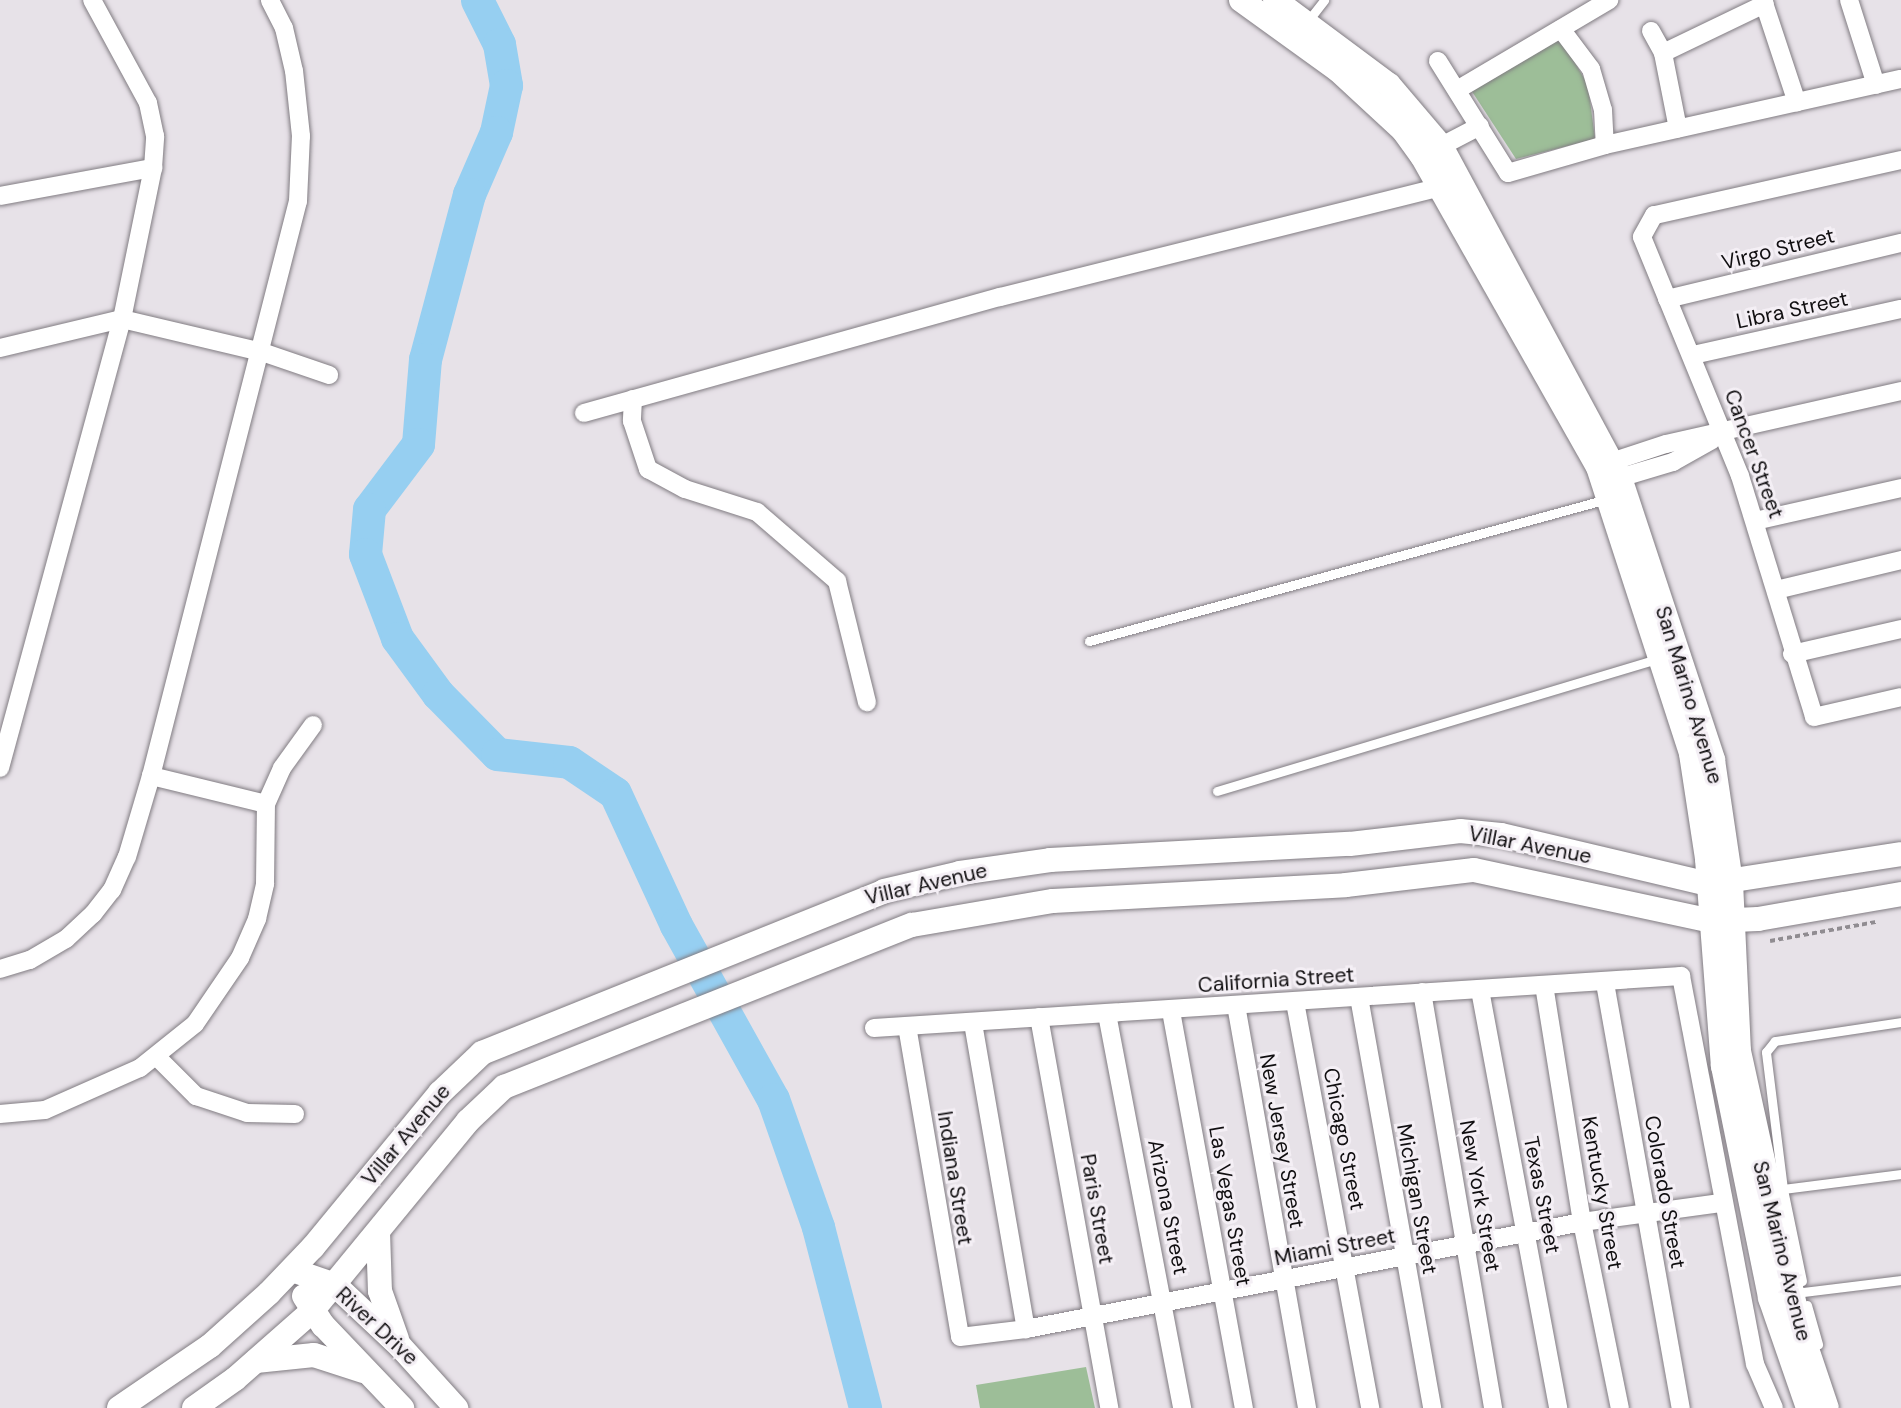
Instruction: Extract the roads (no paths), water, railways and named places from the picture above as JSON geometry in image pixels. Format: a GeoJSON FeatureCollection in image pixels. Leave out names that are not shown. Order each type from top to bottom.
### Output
{"type":"FeatureCollection","features":[{"type":"Feature","properties":{"kind":"main road"},"geometry":{"type":"LineString","coordinates":[[1241,0],[1338,70],[1402,130],[1432,151]]}},
{"type":"Feature","properties":{"kind":"main road"},"geometry":{"type":"LineString","coordinates":[[1275,0],[1389,85],[1432,151]]}},
{"type":"Feature","properties":{"kind":"main road","name":"San Marino Avenue"},"geometry":{"type":"LineString","coordinates":[[1432,151],[1608,478],[1670,655],[1720,883],[1723,1066],[1798,1293],[1827,1408]]}},
{"type":"Feature","properties":{"kind":"main road","name":"Villar Avenue"},"geometry":{"type":"LineString","coordinates":[[119,1408],[209,1346],[292,1270],[464,1067],[498,1045],[819,914],[884,891],[960,873],[1050,860],[1350,844],[1460,831],[1501,835],[1720,883],[1901,854]]}},
{"type":"Feature","properties":{"kind":"main road","name":"Villar Avenue"},"geometry":{"type":"LineString","coordinates":[[194,1408],[255,1362],[312,1311],[489,1098],[518,1079],[834,953],[912,925],[1053,901],[1346,885],[1474,870],[1722,921],[1901,894]]}},
{"type":"Feature","properties":{"kind":"main road","name":"San Marino Avenue"},"geometry":{"type":"LineString","coordinates":[[1766,1192],[1770,1298],[1808,1408]]}},
{"type":"Feature","properties":{"kind":"main road"},"geometry":{"type":"LineString","coordinates":[[378,1232],[380,1291],[400,1346]]}},
{"type":"Feature","properties":{"kind":"main road","name":"River Drive"},"geometry":{"type":"LineString","coordinates":[[292,1270],[335,1285],[400,1346],[456,1408]]}},
{"type":"Feature","properties":{"kind":"main road","name":"River Drive"},"geometry":{"type":"LineString","coordinates":[[292,1270],[312,1311],[402,1408]]}},
{"type":"Feature","properties":{"kind":"main road"},"geometry":{"type":"LineString","coordinates":[[255,1362],[314,1356],[369,1373]]}},
{"type":"Feature","properties":{"kind":"street"},"geometry":{"type":"LineString","coordinates":[[0,768],[122,320],[153,168],[155,136],[148,103],[92,0]]}},
{"type":"Feature","properties":{"kind":"street"},"geometry":{"type":"LineString","coordinates":[[0,969],[30,960],[54,946],[93,914],[127,857],[151,776],[262,352],[298,201],[300,136],[284,28],[270,0]]}},
{"type":"Feature","properties":{"kind":"street"},"geometry":{"type":"LineString","coordinates":[[1457,90],[1609,0]]}},
{"type":"Feature","properties":{"kind":"street"},"geometry":{"type":"LineString","coordinates":[[1849,0],[1876,85]]}},
{"type":"Feature","properties":{"kind":"street"},"geometry":{"type":"LineString","coordinates":[[1662,53],[1764,2],[1797,103]]}},
{"type":"Feature","properties":{"kind":"street"},"geometry":{"type":"LineString","coordinates":[[1561,29],[1591,69],[1603,110],[1605,145]]}},
{"type":"Feature","properties":{"kind":"street"},"geometry":{"type":"LineString","coordinates":[[1651,31],[1662,53],[1678,129]]}},
{"type":"Feature","properties":{"kind":"street"},"geometry":{"type":"LineString","coordinates":[[1438,61],[1508,173],[1605,145],[1901,79]]}},
{"type":"Feature","properties":{"kind":"street"},"geometry":{"type":"LineString","coordinates":[[1432,151],[1480,126]]}},
{"type":"Feature","properties":{"kind":"street","name":"Cancer Street"},"geometry":{"type":"LineString","coordinates":[[1901,160],[1654,215],[1642,237],[1724,433],[1755,521],[1792,654],[1814,717],[1901,697]]}},
{"type":"Feature","properties":{"kind":"street"},"geometry":{"type":"LineString","coordinates":[[0,196],[153,168]]}},
{"type":"Feature","properties":{"kind":"street"},"geometry":{"type":"LineString","coordinates":[[583,413],[1000,297],[1451,184]]}},
{"type":"Feature","properties":{"kind":"street","name":"Virgo Street"},"geometry":{"type":"LineString","coordinates":[[1667,299],[1901,243]]}},
{"type":"Feature","properties":{"kind":"street","name":"Libra Street"},"geometry":{"type":"LineString","coordinates":[[1693,355],[1901,309]]}},
{"type":"Feature","properties":{"kind":"street"},"geometry":{"type":"LineString","coordinates":[[0,348],[122,320],[262,352],[329,375]]}},
{"type":"Feature","properties":{"kind":"street"},"geometry":{"type":"LineString","coordinates":[[1608,478],[1673,462],[1724,433],[1901,391]]}},
{"type":"Feature","properties":{"kind":"street"},"geometry":{"type":"LineString","coordinates":[[633,399],[632,421],[648,469],[685,489],[758,512],[837,580],[867,702]]}},
{"type":"Feature","properties":{"kind":"street"},"geometry":{"type":"LineString","coordinates":[[1755,521],[1901,488]]}},
{"type":"Feature","properties":{"kind":"street"},"geometry":{"type":"LineString","coordinates":[[1776,590],[1901,560]]}},
{"type":"Feature","properties":{"kind":"street"},"geometry":{"type":"LineString","coordinates":[[1792,654],[1901,629]]}},
{"type":"Feature","properties":{"kind":"street"},"geometry":{"type":"LineString","coordinates":[[0,1114],[45,1110],[140,1068],[195,1024],[244,949],[265,884],[266,804],[282,768],[313,725]]}},
{"type":"Feature","properties":{"kind":"street"},"geometry":{"type":"LineString","coordinates":[[151,776],[266,804]]}},
{"type":"Feature","properties":{"kind":"street","name":"California Street"},"geometry":{"type":"LineString","coordinates":[[874,1028],[1171,1011],[1681,976],[1721,1203]]}},
{"type":"Feature","properties":{"kind":"street","name":"Colorado Street"},"geometry":{"type":"LineString","coordinates":[[1605,983],[1681,1408]]}},
{"type":"Feature","properties":{"kind":"street","name":"Kentucky Street"},"geometry":{"type":"LineString","coordinates":[[1544,985],[1582,1222],[1620,1408]]}},
{"type":"Feature","properties":{"kind":"street","name":"Texas Street"},"geometry":{"type":"LineString","coordinates":[[1480,990],[1558,1408]]}},
{"type":"Feature","properties":{"kind":"street","name":"New York Street"},"geometry":{"type":"LineString","coordinates":[[1422,992],[1493,1408]]}},
{"type":"Feature","properties":{"kind":"street","name":"Michigan Street"},"geometry":{"type":"LineString","coordinates":[[1359,997],[1403,1257],[1432,1408]]}},
{"type":"Feature","properties":{"kind":"street","name":"Chicago Street"},"geometry":{"type":"LineString","coordinates":[[1295,1002],[1370,1408]]}},
{"type":"Feature","properties":{"kind":"street","name":"New Jersey Street"},"geometry":{"type":"LineString","coordinates":[[1236,1005],[1307,1408]]}},
{"type":"Feature","properties":{"kind":"street","name":"Las Vegas Street"},"geometry":{"type":"LineString","coordinates":[[1171,1011],[1244,1408]]}},
{"type":"Feature","properties":{"kind":"street","name":"Arizona Street"},"geometry":{"type":"LineString","coordinates":[[1107,1014],[1182,1408]]}},
{"type":"Feature","properties":{"kind":"street","name":"Paris Street"},"geometry":{"type":"LineString","coordinates":[[1039,1017],[1109,1408]]}},
{"type":"Feature","properties":{"kind":"street"},"geometry":{"type":"LineString","coordinates":[[973,1023],[1026,1329]]}},
{"type":"Feature","properties":{"kind":"street","name":"Indiana Street"},"geometry":{"type":"LineString","coordinates":[[907,1026],[958,1336]]}},
{"type":"Feature","properties":{"kind":"street"},"geometry":{"type":"LineString","coordinates":[[156,1056],[196,1096],[247,1113],[295,1114]]}},
{"type":"Feature","properties":{"kind":"street"},"geometry":{"type":"LineString","coordinates":[[1721,1203],[1755,1364],[1774,1408]]}},
{"type":"Feature","properties":{"kind":"street","name":"Miami Street"},"geometry":{"type":"LineString","coordinates":[[958,1336],[1026,1329],[1582,1222],[1721,1203]]}},
{"type":"Feature","properties":{"kind":"lane"},"geometry":{"type":"LineString","coordinates":[[1306,24],[1324,0]]}},
{"type":"Feature","properties":{"kind":"lane"},"geometry":{"type":"LineString","coordinates":[[1089,642],[1608,478]]}},
{"type":"Feature","properties":{"kind":"lane"},"geometry":{"type":"LineString","coordinates":[[1217,791],[1670,655]]}},
{"type":"Feature","properties":{"kind":"lane"},"geometry":{"type":"LineString","coordinates":[[1901,1023],[1769,1045],[1770,1101],[1766,1192],[1901,1174]]}},
{"type":"Feature","properties":{"kind":"lane"},"geometry":{"type":"LineString","coordinates":[[1818,1343],[1798,1293],[1901,1280]]}},
{"type":"Feature","properties":{"kind":"waterway"},"geometry":{"type":"LineString","coordinates":[[477,0],[499,44],[506,85],[496,132],[469,194],[425,359],[418,444],[369,509],[365,554],[397,638],[438,694],[497,754],[569,762],[615,793],[676,925],[773,1099],[818,1227],[865,1408]]}}]}
